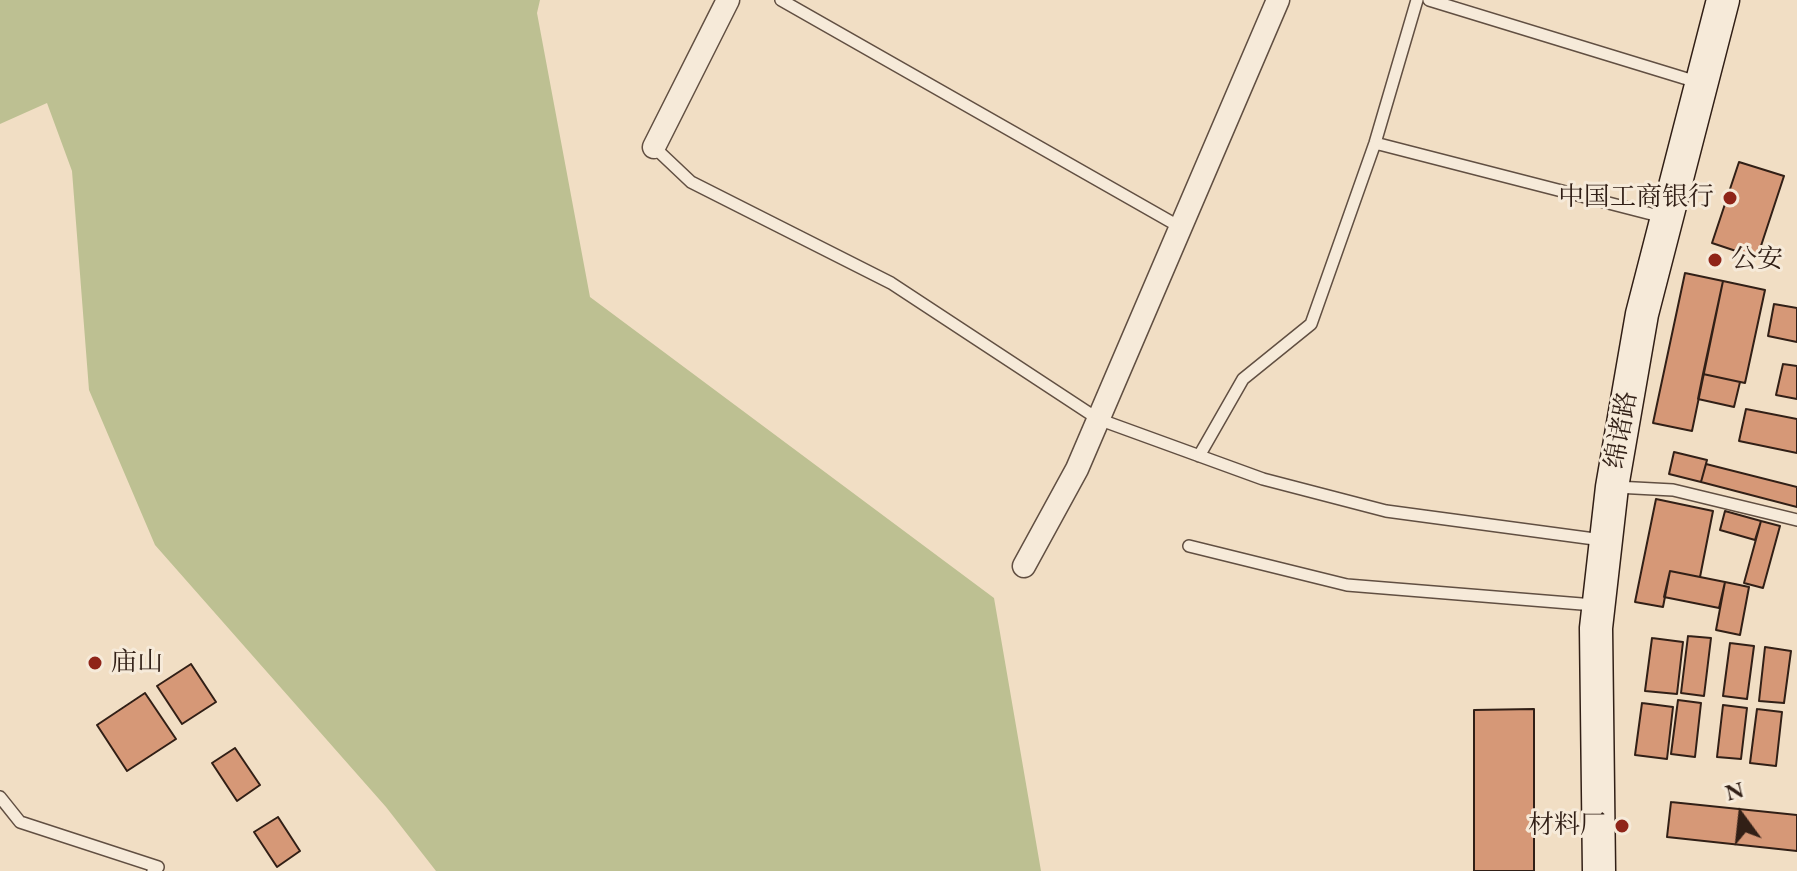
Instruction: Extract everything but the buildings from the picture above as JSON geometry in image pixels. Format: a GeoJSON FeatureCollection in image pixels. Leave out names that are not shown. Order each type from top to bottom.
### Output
{"type":"FeatureCollection","features":[{"type":"Feature","properties":{"kind":"street"},"geometry":{"type":"LineString","coordinates":[[654,147],[728,0]]}},
{"type":"Feature","properties":{"kind":"street"},"geometry":{"type":"LineString","coordinates":[[1024,566],[1077,469],[1278,0]]}},
{"type":"Feature","properties":{"kind":"street","name":"绵诸路"},"geometry":{"type":"LineString","coordinates":[[1599,871],[1599,606],[1612,487],[1642,314],[1723,0]]}},
{"type":"Feature","properties":{"kind":"lane"},"geometry":{"type":"LineString","coordinates":[[781,0],[1180,227]]}},
{"type":"Feature","properties":{"kind":"lane"},"geometry":{"type":"LineString","coordinates":[[1199,456],[1243,379],[1311,324],[1375,143],[1417,0]]}},
{"type":"Feature","properties":{"kind":"lane"},"geometry":{"type":"LineString","coordinates":[[1429,0],[1702,84]]}},
{"type":"Feature","properties":{"kind":"lane"},"geometry":{"type":"LineString","coordinates":[[1375,143],[1667,218]]}},
{"type":"Feature","properties":{"kind":"lane"},"geometry":{"type":"LineString","coordinates":[[654,147],[691,182],[891,283],[1098,419],[1263,479],[1386,511],[1606,540]]}},
{"type":"Feature","properties":{"kind":"lane"},"geometry":{"type":"LineString","coordinates":[[1612,487],[1673,490],[1797,520]]}},
{"type":"Feature","properties":{"kind":"lane"},"geometry":{"type":"LineString","coordinates":[[1189,546],[1347,585],[1599,606]]}},
{"type":"Feature","properties":{"kind":"lane"},"geometry":{"type":"LineString","coordinates":[[0,797],[20,822],[158,867],[153,871]]}},
{"type":"Feature","properties":{"kind":"green space"},"geometry":{"type":"Polygon","coordinates":[[[0,0],[540,0],[537,13],[590,297],[994,598],[1041,871],[436,871],[386,807],[155,545],[89,390],[72,171],[47,103],[0,124],[0,0]]]}},
{"type":"Feature","properties":{"kind":"place","name":"中国工商银行"},"geometry":{"type":"Point","coordinates":[1730,198]}},
{"type":"Feature","properties":{"kind":"place","name":"公安"},"geometry":{"type":"Point","coordinates":[1715,260]}},
{"type":"Feature","properties":{"kind":"place","name":"庙山"},"geometry":{"type":"Point","coordinates":[95,663]}},
{"type":"Feature","properties":{"kind":"place","name":"材料厂"},"geometry":{"type":"Point","coordinates":[1622,826]}}]}
